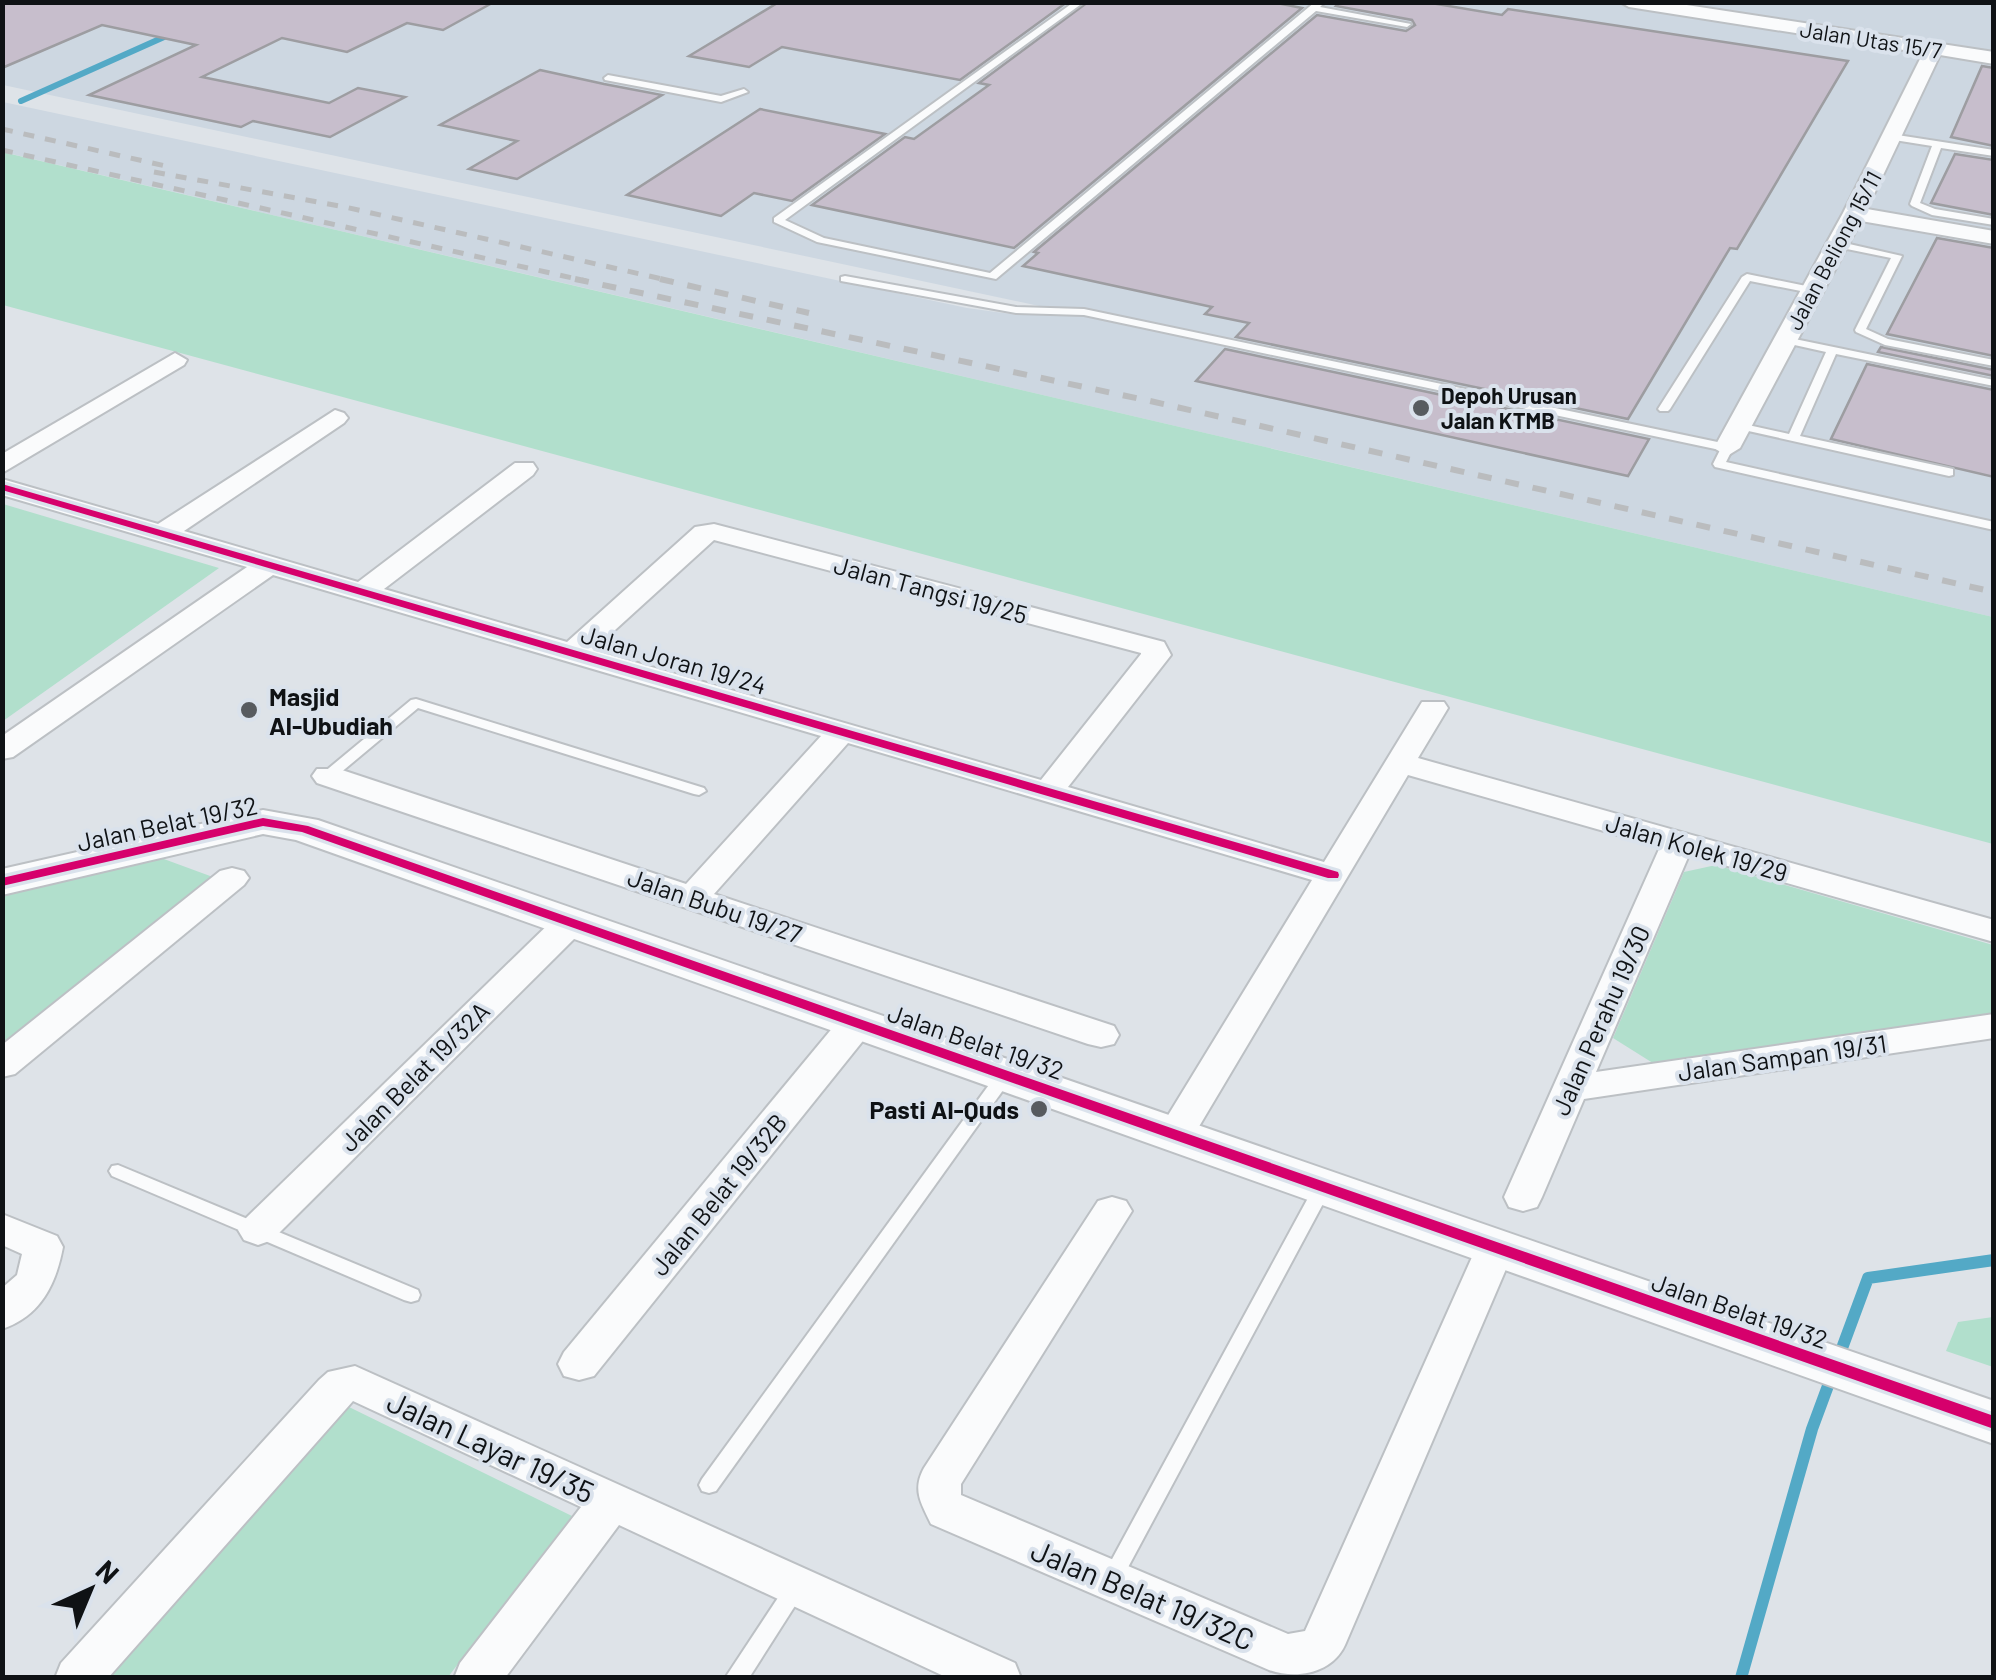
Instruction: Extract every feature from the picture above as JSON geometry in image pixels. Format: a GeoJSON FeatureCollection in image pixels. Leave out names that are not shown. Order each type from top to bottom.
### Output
{"type":"FeatureCollection","features":[{"type":"Feature","properties":{"kind":"street","name":"Jalan Utas 15/7"},"geometry":{"type":"LineString","coordinates":[[1630,2],[1994,58]]}},
{"type":"Feature","properties":{"kind":"street","name":"Jalan Beliong 15/11"},"geometry":{"type":"LineString","coordinates":[[1727,448],[1854,213],[1934,49]]}},
{"type":"Feature","properties":{"kind":"street"},"geometry":{"type":"LineString","coordinates":[[1854,213],[1994,238]]}},
{"type":"Feature","properties":{"kind":"street"},"geometry":{"type":"LineString","coordinates":[[2,465],[175,360]]}},
{"type":"Feature","properties":{"kind":"street"},"geometry":{"type":"LineString","coordinates":[[163,534],[335,418]]}},
{"type":"Feature","properties":{"kind":"street"},"geometry":{"type":"LineString","coordinates":[[363,592],[524,469]]}},
{"type":"Feature","properties":{"kind":"street","name":"Jalan Joran 19/24"},"geometry":{"type":"LineString","coordinates":[[2,486],[1333,875]]}},
{"type":"Feature","properties":{"kind":"street","name":"Jalan Tangsi 19/25"},"geometry":{"type":"LineString","coordinates":[[572,653],[706,533],[714,532],[1154,648],[1156,655],[1048,792]]}},
{"type":"Feature","properties":{"kind":"street"},"geometry":{"type":"LineString","coordinates":[[2,750],[270,564]]}},
{"type":"Feature","properties":{"kind":"street"},"geometry":{"type":"LineString","coordinates":[[1175,1136],[1434,708]]}},
{"type":"Feature","properties":{"kind":"street"},"geometry":{"type":"LineString","coordinates":[[692,898],[842,732]]}},
{"type":"Feature","properties":{"kind":"street","name":"Jalan Kolek 19/29"},"geometry":{"type":"LineString","coordinates":[[1400,763],[1994,931]]}},
{"type":"Feature","properties":{"kind":"street","name":"Jalan Bubu 19/27"},"geometry":{"type":"LineString","coordinates":[[328,776],[1102,1035]]}},
{"type":"Feature","properties":{"kind":"street","name":"Jalan Belat 19/32"},"geometry":{"type":"LineString","coordinates":[[2,882],[263,822],[304,829],[1994,1424]]}},
{"type":"Feature","properties":{"kind":"street","name":"Jalan Perahu 19/30"},"geometry":{"type":"LineString","coordinates":[[1523,1197],[1678,842]]}},
{"type":"Feature","properties":{"kind":"street"},"geometry":{"type":"LineString","coordinates":[[2,1065],[232,878]]}},
{"type":"Feature","properties":{"kind":"street","name":"Jalan Belat 19/32A"},"geometry":{"type":"LineString","coordinates":[[258,1230],[570,922]]}},
{"type":"Feature","properties":{"kind":"street","name":"Jalan Belat 19/32B"},"geometry":{"type":"LineString","coordinates":[[580,1364],[857,1024]]}},
{"type":"Feature","properties":{"kind":"street","name":"Jalan Sampan 19/31"},"geometry":{"type":"LineString","coordinates":[[1570,1088],[1994,1026]]}},
{"type":"Feature","properties":{"kind":"street","name":"Jalan Belat 19/32C"},"geometry":{"type":"LineString","coordinates":[[1112,1211],[939,1482],[939,1496],[946,1511],[1286,1655],[1306,1653],[1322,1645],[1495,1248]]}},
{"type":"Feature","properties":{"kind":"street"},"geometry":{"type":"LineString","coordinates":[[2,1228],[43,1247],[36,1282],[2,1313]]}},
{"type":"Feature","properties":{"kind":"street","name":"Jalan Layar 19/35"},"geometry":{"type":"LineString","coordinates":[[78,1678],[343,1384],[354,1383],[988,1676]]}},
{"type":"Feature","properties":{"kind":"street"},"geometry":{"type":"LineString","coordinates":[[478,1678],[611,1502]]}},
{"type":"Feature","properties":{"kind":"lane"},"geometry":{"type":"LineString","coordinates":[[1080,2],[778,220],[821,240],[992,276],[1317,5],[1407,24]]}},
{"type":"Feature","properties":{"kind":"lane"},"geometry":{"type":"LineString","coordinates":[[608,78],[721,99],[744,92]]}},
{"type":"Feature","properties":{"kind":"lane"},"geometry":{"type":"LineString","coordinates":[[1891,137],[1994,153]]}},
{"type":"Feature","properties":{"kind":"lane"},"geometry":{"type":"LineString","coordinates":[[1938,144],[1914,204],[1932,212],[1994,222]]}},
{"type":"Feature","properties":{"kind":"lane"},"geometry":{"type":"LineString","coordinates":[[1836,244],[1897,256],[1860,330],[1885,342],[1994,363]]}},
{"type":"Feature","properties":{"kind":"lane"},"geometry":{"type":"LineString","coordinates":[[1664,409],[1748,277],[1811,290]]}},
{"type":"Feature","properties":{"kind":"lane"},"geometry":{"type":"LineString","coordinates":[[845,278],[1016,310],[1084,312],[1727,448],[1719,464],[1994,526]]}},
{"type":"Feature","properties":{"kind":"lane"},"geometry":{"type":"LineString","coordinates":[[1784,340],[1994,383]]}},
{"type":"Feature","properties":{"kind":"lane"},"geometry":{"type":"LineString","coordinates":[[1793,438],[1832,350]]}},
{"type":"Feature","properties":{"kind":"lane"},"geometry":{"type":"LineString","coordinates":[[1739,426],[1949,472]]}},
{"type":"Feature","properties":{"kind":"lane"},"geometry":{"type":"LineString","coordinates":[[328,776],[416,703],[698,791]]}},
{"type":"Feature","properties":{"kind":"lane"},"geometry":{"type":"LineString","coordinates":[[709,1485],[1005,1075]]}},
{"type":"Feature","properties":{"kind":"lane"},"geometry":{"type":"LineString","coordinates":[[118,1170],[411,1295]]}},
{"type":"Feature","properties":{"kind":"lane"},"geometry":{"type":"LineString","coordinates":[[1110,1580],[1323,1188]]}},
{"type":"Feature","properties":{"kind":"lane"},"geometry":{"type":"LineString","coordinates":[[736,1678],[796,1587]]}},
{"type":"Feature","properties":{"kind":"shaded area"},"geometry":{"type":"Polygon","coordinates":[[[3,3],[1993,3],[1993,617],[3,152],[3,102],[967,308],[1018,315],[1053,309],[3,85],[3,3]]]}},
{"type":"Feature","properties":{"kind":"green space"},"geometry":{"type":"Polygon","coordinates":[[[2,152],[1993,617],[1993,844],[3,305],[2,152]]]}},
{"type":"Feature","properties":{"kind":"green space"},"geometry":{"type":"Polygon","coordinates":[[[3,504],[219,568],[3,721],[3,504]]]}},
{"type":"Feature","properties":{"kind":"green space"},"geometry":{"type":"Polygon","coordinates":[[[153,855],[221,880],[3,1058],[2,892],[153,855]]]}},
{"type":"Feature","properties":{"kind":"green space"},"geometry":{"type":"Polygon","coordinates":[[[1716,865],[1993,945],[1993,1014],[1656,1065],[1613,1038],[1684,872],[1716,865]]]}},
{"type":"Feature","properties":{"kind":"green space"},"geometry":{"type":"Polygon","coordinates":[[[1993,1317],[1993,1367],[1946,1351],[1958,1322],[1993,1317]]]}},
{"type":"Feature","properties":{"kind":"green space"},"geometry":{"type":"Polygon","coordinates":[[[349,1407],[572,1516],[448,1677],[109,1677],[349,1407]]]}},
{"type":"Feature","properties":{"kind":"building"},"geometry":{"type":"Polygon","coordinates":[[[2,2],[494,2],[443,30],[407,23],[347,52],[282,38],[202,77],[329,103],[358,88],[405,97],[330,137],[253,121],[241,127],[89,95],[196,45],[102,25],[2,68],[2,2]]]}},
{"type":"Feature","properties":{"kind":"building"},"geometry":{"type":"Polygon","coordinates":[[[779,2],[1067,2],[960,80],[782,47],[749,67],[689,56],[779,2]]]}},
{"type":"Feature","properties":{"kind":"building"},"geometry":{"type":"Polygon","coordinates":[[[1088,2],[1272,2],[1302,8],[1014,248],[812,205],[905,137],[914,139],[989,85],[979,83],[1088,2]]]}},
{"type":"Feature","properties":{"kind":"building"},"geometry":{"type":"Polygon","coordinates":[[[1340,2],[1425,2],[1502,15],[1508,9],[1848,61],[1737,249],[1730,248],[1628,419],[1236,337],[1249,323],[1205,314],[1212,307],[1023,266],[1038,253],[1034,252],[1317,15],[1406,31],[1415,25],[1412,20],[1336,6],[1340,2]]]}},
{"type":"Feature","properties":{"kind":"building"},"geometry":{"type":"Polygon","coordinates":[[[1982,66],[1994,68],[1994,146],[1951,137],[1982,66]]]}},
{"type":"Feature","properties":{"kind":"building"},"geometry":{"type":"Polygon","coordinates":[[[540,70],[662,95],[517,179],[469,169],[517,141],[440,125],[540,70]]]}},
{"type":"Feature","properties":{"kind":"building"},"geometry":{"type":"Polygon","coordinates":[[[760,109],[885,134],[792,201],[754,193],[721,216],[627,195],[760,109]]]}},
{"type":"Feature","properties":{"kind":"building"},"geometry":{"type":"Polygon","coordinates":[[[1955,154],[1994,160],[1994,215],[1931,203],[1955,154]]]}},
{"type":"Feature","properties":{"kind":"building"},"geometry":{"type":"Polygon","coordinates":[[[1937,238],[1994,248],[1994,356],[1887,334],[1937,238]]]}},
{"type":"Feature","properties":{"kind":"building"},"geometry":{"type":"Polygon","coordinates":[[[1881,347],[1994,370],[1994,376],[1878,352],[1881,347]]]}},
{"type":"Feature","properties":{"kind":"building","name":"Depoh Urusan Jalan KTMB"},"geometry":{"type":"Polygon","coordinates":[[[1225,349],[1649,439],[1628,476],[1196,381],[1225,349]]]}},
{"type":"Feature","properties":{"kind":"building"},"geometry":{"type":"Polygon","coordinates":[[[1867,364],[1994,390],[1994,477],[1831,439],[1867,364]]]}},
{"type":"Feature","properties":{"kind":"waterway"},"geometry":{"type":"LineString","coordinates":[[21,101],[173,33]]}},
{"type":"Feature","properties":{"kind":"waterway"},"geometry":{"type":"LineString","coordinates":[[1838,1359],[1868,1278],[1994,1260]]}},
{"type":"Feature","properties":{"kind":"waterway"},"geometry":{"type":"LineString","coordinates":[[1741,1678],[1812,1429],[1832,1375]]}},
{"type":"Feature","properties":{"kind":"railway"},"geometry":{"type":"LineString","coordinates":[[2,129],[170,167]]}},
{"type":"Feature","properties":{"kind":"railway"},"geometry":{"type":"LineString","coordinates":[[2,150],[586,281]]}},
{"type":"Feature","properties":{"kind":"railway"},"geometry":{"type":"LineString","coordinates":[[154,172],[345,207],[671,281]]}},
{"type":"Feature","properties":{"kind":"railway"},"geometry":{"type":"LineString","coordinates":[[575,279],[1150,401],[1994,592]]}},
{"type":"Feature","properties":{"kind":"railway"},"geometry":{"type":"LineString","coordinates":[[660,279],[809,313]]}},
{"type":"Feature","properties":{"kind":"cycle path"},"geometry":{"type":"LineString","coordinates":[[2,487],[1333,875]]}},
{"type":"Feature","properties":{"kind":"cycle path"},"geometry":{"type":"LineString","coordinates":[[2,882],[263,822],[304,829],[1994,1423]]}},
{"type":"Feature","properties":{"kind":"place","name":"Depoh Urusan Jalan KTMB"},"geometry":{"type":"Point","coordinates":[1421,408]}},
{"type":"Feature","properties":{"kind":"place","name":"Masjid Al-Ubudiah"},"geometry":{"type":"Point","coordinates":[249,710]}},
{"type":"Feature","properties":{"kind":"place","name":"Pasti Al-Quds"},"geometry":{"type":"Point","coordinates":[1039,1109]}}]}
